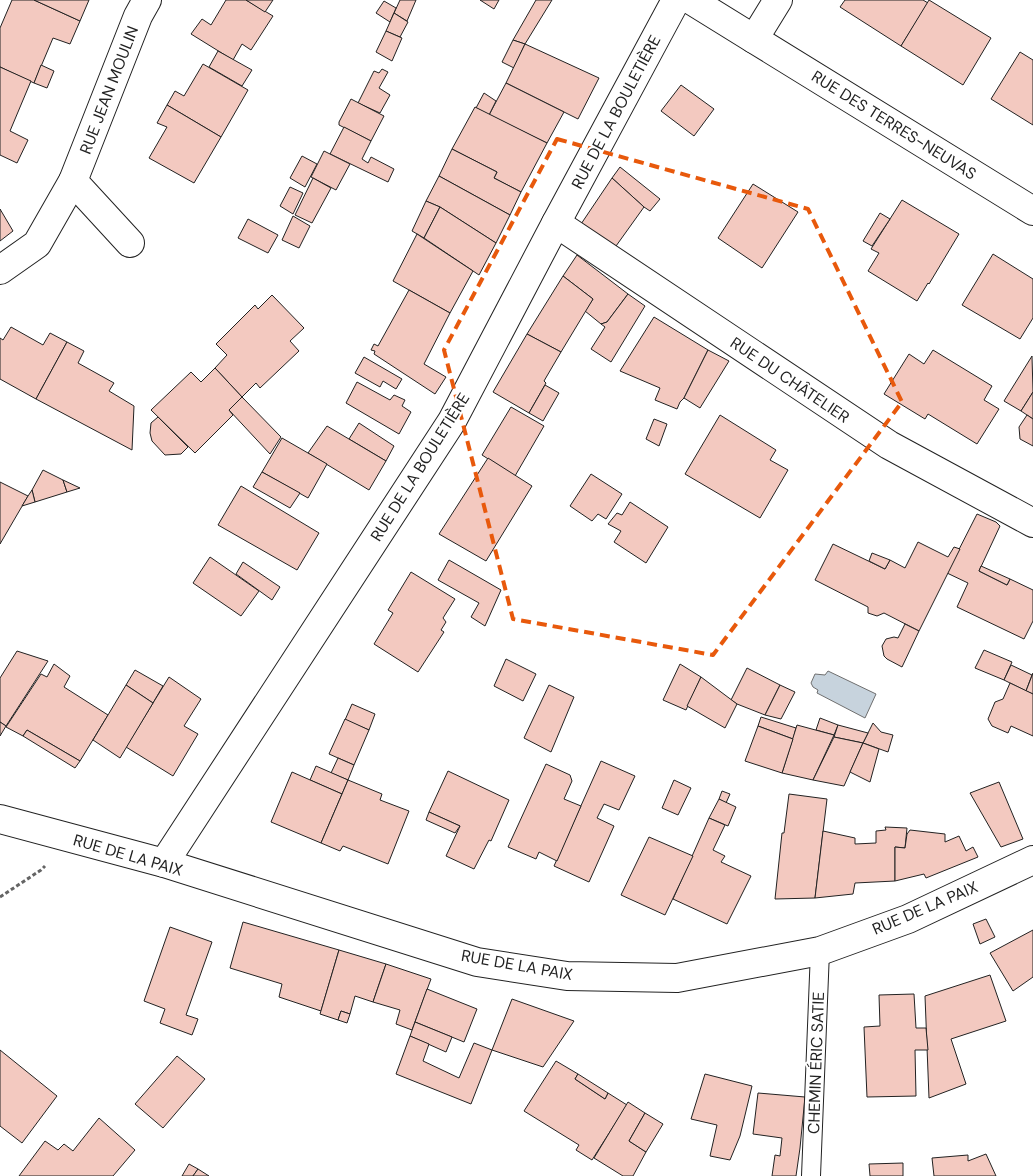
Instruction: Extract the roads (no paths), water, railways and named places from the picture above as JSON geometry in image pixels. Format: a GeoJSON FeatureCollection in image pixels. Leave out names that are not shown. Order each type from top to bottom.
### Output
{"type":"FeatureCollection","features":[{"type":"Feature","properties":{"kind":"street","name":"RUE JEAN MOULIN"},"geometry":{"type":"LineString","coordinates":[[0,270],[36,244],[73,181],[138,16],[147,0]]}},
{"type":"Feature","properties":{"kind":"street","name":"RUE DE LA BOULETIÈRE"},"geometry":{"type":"LineString","coordinates":[[164,863],[452,421],[676,0]]}},
{"type":"Feature","properties":{"kind":"street"},"geometry":{"type":"LineString","coordinates":[[691,0],[754,39],[778,0]]}},
{"type":"Feature","properties":{"kind":"street","name":"RUE DES TERRES-NEUVAS"},"geometry":{"type":"LineString","coordinates":[[754,39],[1033,211]]}},
{"type":"Feature","properties":{"kind":"street"},"geometry":{"type":"LineString","coordinates":[[73,181],[130,243]]}},
{"type":"Feature","properties":{"kind":"street","name":"RUE DU CHÂTELIER"},"geometry":{"type":"LineString","coordinates":[[556,223],[888,446],[1033,524]]}},
{"type":"Feature","properties":{"kind":"street","name":"RUE DE LA PAIX"},"geometry":{"type":"LineString","coordinates":[[0,819],[164,863],[477,962],[567,976],[677,978],[820,951],[908,919],[1033,860]]}},
{"type":"Feature","properties":{"kind":"lane","name":"CHEMIN ÉRIC SATIE"},"geometry":{"type":"LineString","coordinates":[[811,1176],[820,951]]}}]}
